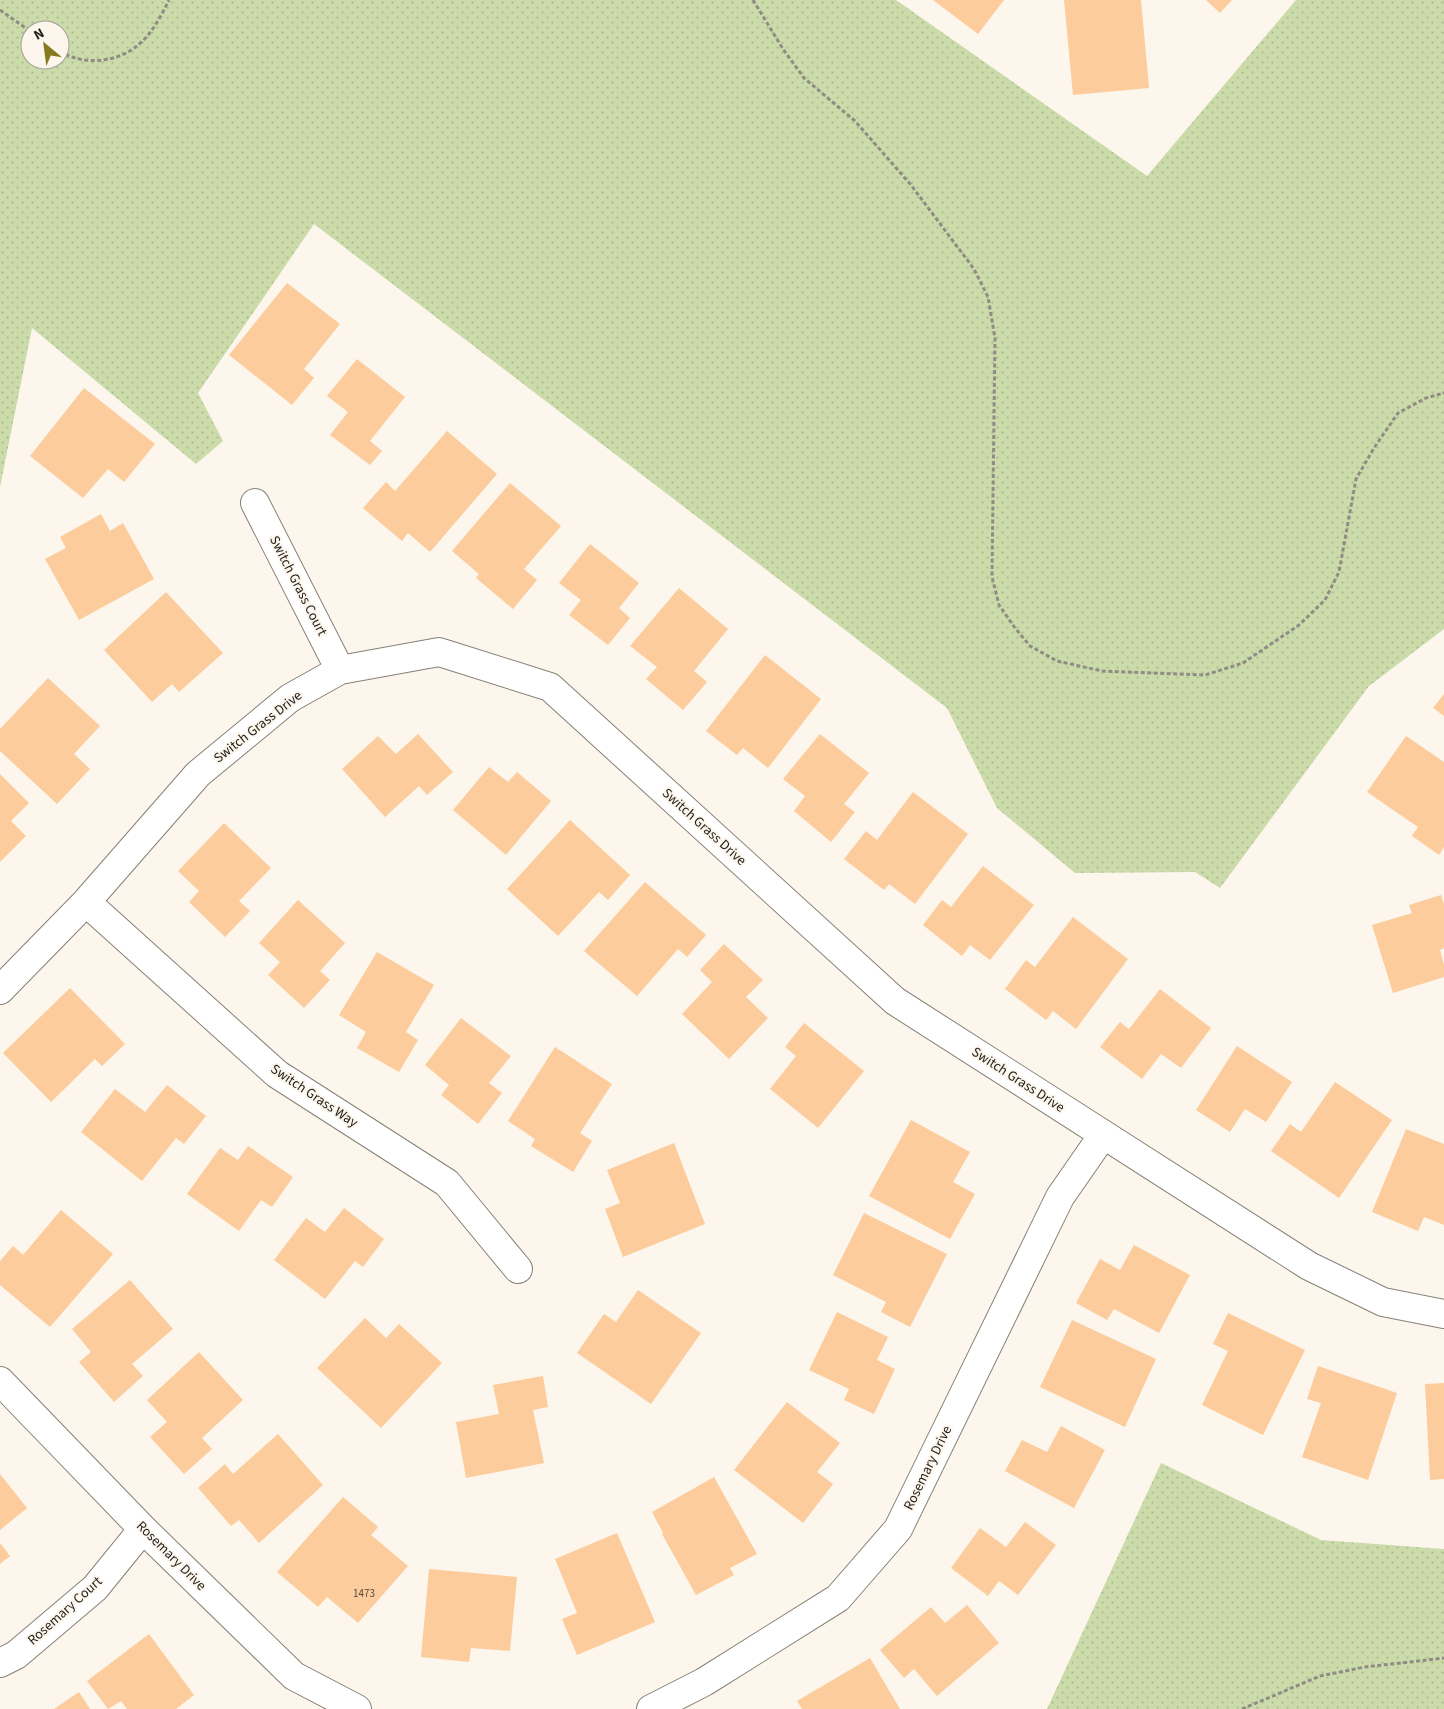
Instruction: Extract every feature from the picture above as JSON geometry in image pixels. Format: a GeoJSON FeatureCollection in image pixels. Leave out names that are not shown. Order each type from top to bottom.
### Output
{"type":"FeatureCollection","features":[{"type":"Feature","properties":{"kind":"street","name":"Switch Grass Court"},"geometry":{"type":"LineString","coordinates":[[255,503],[340,670]]}},
{"type":"Feature","properties":{"kind":"street","name":"Switch Grass Drive"},"geometry":{"type":"LineString","coordinates":[[0,990],[86,902],[198,774],[290,698],[340,670],[439,652],[550,687],[895,1001],[1309,1266],[1383,1302],[1444,1314]]}},
{"type":"Feature","properties":{"kind":"street","name":"Switch Grass Way"},"geometry":{"type":"LineString","coordinates":[[86,902],[277,1074],[447,1183],[518,1269]]}},
{"type":"Feature","properties":{"kind":"street","name":"Rosemary Drive"},"geometry":{"type":"LineString","coordinates":[[651,1709],[704,1682],[838,1598],[898,1528],[1060,1197],[1103,1135]]}},
{"type":"Feature","properties":{"kind":"street","name":"Rosemary Drive"},"geometry":{"type":"LineString","coordinates":[[0,1381],[143,1529],[294,1676],[357,1709]]}},
{"type":"Feature","properties":{"kind":"street","name":"Rosemary Court"},"geometry":{"type":"LineString","coordinates":[[0,1663],[16,1655],[94,1588],[143,1529]]}},
{"type":"Feature","properties":{"kind":"path"},"geometry":{"type":"LineString","coordinates":[[70,54],[89,61],[116,58],[138,45],[160,19],[169,0]]}},
{"type":"Feature","properties":{"kind":"path"},"geometry":{"type":"LineString","coordinates":[[753,0],[783,49],[804,78],[855,121],[911,185],[974,269],[988,297],[995,338],[992,577],[999,605],[1030,646],[1057,661],[1102,671],[1204,675],[1243,663],[1299,625],[1325,600],[1339,572],[1356,479],[1398,413],[1426,398],[1444,393]]}},
{"type":"Feature","properties":{"kind":"path"},"geometry":{"type":"LineString","coordinates":[[0,10],[20,24]]}},
{"type":"Feature","properties":{"kind":"path"},"geometry":{"type":"LineString","coordinates":[[1242,1709],[1320,1676],[1365,1666],[1444,1658]]}},
{"type":"Feature","properties":{"kind":"green space"},"geometry":{"type":"Polygon","coordinates":[[[0,0],[896,0],[1147,176],[1296,0],[1444,0],[1444,629],[1369,686],[1220,888],[1195,872],[1075,873],[997,808],[947,708],[314,224],[198,393],[223,441],[196,464],[32,328],[0,487],[0,0]]]}},
{"type":"Feature","properties":{"kind":"green space"},"geometry":{"type":"Polygon","coordinates":[[[1161,1463],[1321,1540],[1444,1549],[1444,1709],[1047,1709],[1161,1463]]]}},
{"type":"Feature","properties":{"kind":"building"},"geometry":{"type":"Polygon","coordinates":[[[933,0],[1004,0],[978,34],[933,0]]]}},
{"type":"Feature","properties":{"kind":"building"},"geometry":{"type":"Polygon","coordinates":[[[1064,0],[1141,0],[1149,88],[1073,95],[1064,0]]]}},
{"type":"Feature","properties":{"kind":"building"},"geometry":{"type":"Polygon","coordinates":[[[1206,0],[1232,0],[1220,13],[1206,0]]]}},
{"type":"Feature","properties":{"kind":"building"},"geometry":{"type":"Polygon","coordinates":[[[287,283],[340,324],[304,369],[314,378],[292,405],[229,355],[287,283]]]}},
{"type":"Feature","properties":{"kind":"building"},"geometry":{"type":"Polygon","coordinates":[[[357,359],[405,397],[370,441],[382,451],[370,465],[330,435],[348,412],[327,396],[357,359]]]}},
{"type":"Feature","properties":{"kind":"building"},"geometry":{"type":"Polygon","coordinates":[[[84,388],[155,444],[124,482],[108,469],[83,498],[30,456],[84,388]]]}},
{"type":"Feature","properties":{"kind":"building"},"geometry":{"type":"Polygon","coordinates":[[[447,431],[497,474],[430,552],[408,533],[402,541],[363,508],[386,482],[395,491],[447,431]]]}},
{"type":"Feature","properties":{"kind":"building"},"geometry":{"type":"Polygon","coordinates":[[[510,483],[561,526],[524,569],[537,580],[513,609],[476,578],[479,574],[452,551],[510,483]]]}},
{"type":"Feature","properties":{"kind":"building"},"geometry":{"type":"Polygon","coordinates":[[[101,514],[110,531],[123,523],[154,579],[79,620],[45,559],[66,548],[60,537],[101,514]]]}},
{"type":"Feature","properties":{"kind":"building"},"geometry":{"type":"Polygon","coordinates":[[[590,544],[639,583],[619,608],[630,618],[608,645],[569,615],[581,600],[559,583],[590,544]]]}},
{"type":"Feature","properties":{"kind":"building"},"geometry":{"type":"Polygon","coordinates":[[[679,588],[728,629],[694,671],[707,682],[683,710],[646,679],[657,667],[630,646],[679,588]]]}},
{"type":"Feature","properties":{"kind":"building"},"geometry":{"type":"Polygon","coordinates":[[[166,592],[223,653],[179,692],[172,684],[152,702],[104,650],[166,592]]]}},
{"type":"Feature","properties":{"kind":"building"},"geometry":{"type":"Polygon","coordinates":[[[765,655],[821,699],[768,768],[743,748],[737,755],[706,731],[765,655]]]}},
{"type":"Feature","properties":{"kind":"building"},"geometry":{"type":"Polygon","coordinates":[[[48,678],[100,726],[74,754],[90,769],[57,804],[0,751],[0,729],[48,678]]]}},
{"type":"Feature","properties":{"kind":"building"},"geometry":{"type":"Polygon","coordinates":[[[1444,694],[1444,716],[1433,708],[1444,694]]]}},
{"type":"Feature","properties":{"kind":"building"},"geometry":{"type":"Polygon","coordinates":[[[418,734],[453,772],[427,795],[419,786],[385,817],[342,769],[378,736],[396,754],[418,734]]]}},
{"type":"Feature","properties":{"kind":"building"},"geometry":{"type":"Polygon","coordinates":[[[820,734],[869,773],[844,804],[855,812],[831,842],[794,811],[805,796],[783,779],[820,734]]]}},
{"type":"Feature","properties":{"kind":"building"},"geometry":{"type":"Polygon","coordinates":[[[1406,736],[1444,762],[1444,847],[1439,855],[1412,836],[1418,827],[1367,792],[1406,736]]]}},
{"type":"Feature","properties":{"kind":"building"},"geometry":{"type":"Polygon","coordinates":[[[489,767],[508,782],[517,772],[551,801],[506,855],[453,810],[489,767]]]}},
{"type":"Feature","properties":{"kind":"building"},"geometry":{"type":"Polygon","coordinates":[[[0,774],[29,803],[11,821],[26,836],[0,862],[0,774]]]}},
{"type":"Feature","properties":{"kind":"building"},"geometry":{"type":"Polygon","coordinates":[[[913,792],[968,834],[915,904],[889,884],[884,890],[844,859],[866,831],[877,840],[913,792]]]}},
{"type":"Feature","properties":{"kind":"building"},"geometry":{"type":"Polygon","coordinates":[[[570,820],[630,875],[608,900],[599,892],[558,936],[507,889],[570,820]]]}},
{"type":"Feature","properties":{"kind":"building"},"geometry":{"type":"Polygon","coordinates":[[[224,823],[271,868],[239,901],[250,911],[225,937],[189,902],[199,891],[178,871],[224,823]]]}},
{"type":"Feature","properties":{"kind":"building"},"geometry":{"type":"Polygon","coordinates":[[[983,866],[1034,905],[990,960],[970,945],[962,956],[923,925],[942,900],[951,907],[983,866]]]}},
{"type":"Feature","properties":{"kind":"building"},"geometry":{"type":"Polygon","coordinates":[[[645,882],[706,935],[687,957],[678,949],[637,996],[584,951],[645,882]]]}},
{"type":"Feature","properties":{"kind":"building"},"geometry":{"type":"Polygon","coordinates":[[[1441,895],[1444,904],[1444,948],[1440,950],[1444,965],[1444,977],[1393,993],[1372,925],[1412,913],[1409,905],[1441,895]]]}},
{"type":"Feature","properties":{"kind":"building"},"geometry":{"type":"Polygon","coordinates":[[[298,900],[345,943],[320,971],[330,980],[304,1008],[268,975],[280,962],[259,943],[298,900]]]}},
{"type":"Feature","properties":{"kind":"building"},"geometry":{"type":"Polygon","coordinates":[[[1073,917],[1128,959],[1076,1029],[1053,1011],[1046,1020],[1005,989],[1026,960],[1035,967],[1073,917]]]}},
{"type":"Feature","properties":{"kind":"building"},"geometry":{"type":"Polygon","coordinates":[[[724,944],[763,980],[746,997],[768,1018],[729,1059],[682,1014],[712,982],[700,970],[724,944]]]}},
{"type":"Feature","properties":{"kind":"building"},"geometry":{"type":"Polygon","coordinates":[[[377,952],[434,985],[406,1032],[418,1040],[399,1072],[357,1048],[366,1032],[339,1015],[377,952]]]}},
{"type":"Feature","properties":{"kind":"building"},"geometry":{"type":"Polygon","coordinates":[[[70,988],[125,1044],[102,1066],[95,1059],[51,1102],[3,1053],[70,988]]]}},
{"type":"Feature","properties":{"kind":"building"},"geometry":{"type":"Polygon","coordinates":[[[1160,989],[1211,1028],[1181,1068],[1161,1054],[1142,1079],[1100,1047],[1120,1022],[1129,1029],[1160,989]]]}},
{"type":"Feature","properties":{"kind":"building"},"geometry":{"type":"Polygon","coordinates":[[[461,1018],[511,1056],[489,1083],[502,1093],[478,1124],[441,1095],[449,1085],[425,1065],[461,1018]]]}},
{"type":"Feature","properties":{"kind":"building"},"geometry":{"type":"Polygon","coordinates":[[[804,1023],[864,1071],[818,1128],[770,1089],[796,1056],[785,1047],[804,1023]]]}},
{"type":"Feature","properties":{"kind":"building"},"geometry":{"type":"Polygon","coordinates":[[[1237,1046],[1292,1082],[1266,1122],[1245,1109],[1230,1132],[1196,1110],[1237,1046]]]}},
{"type":"Feature","properties":{"kind":"building"},"geometry":{"type":"Polygon","coordinates":[[[555,1047],[612,1084],[580,1133],[592,1141],[573,1172],[531,1146],[535,1139],[508,1121],[555,1047]]]}},
{"type":"Feature","properties":{"kind":"building"},"geometry":{"type":"Polygon","coordinates":[[[1335,1082],[1392,1120],[1339,1198],[1271,1151],[1290,1124],[1301,1132],[1335,1082]]]}},
{"type":"Feature","properties":{"kind":"building"},"geometry":{"type":"Polygon","coordinates":[[[167,1085],[206,1116],[184,1144],[176,1138],[142,1181],[81,1132],[115,1089],[145,1112],[167,1085]]]}},
{"type":"Feature","properties":{"kind":"building"},"geometry":{"type":"Polygon","coordinates":[[[911,1120],[970,1152],[953,1182],[975,1194],[950,1239],[869,1196],[911,1120]]]}},
{"type":"Feature","properties":{"kind":"building"},"geometry":{"type":"Polygon","coordinates":[[[1406,1129],[1444,1144],[1444,1225],[1424,1217],[1418,1231],[1372,1212],[1406,1129]]]}},
{"type":"Feature","properties":{"kind":"building"},"geometry":{"type":"Polygon","coordinates":[[[674,1143],[705,1224],[623,1257],[605,1209],[620,1203],[607,1170],[674,1143]]]}},
{"type":"Feature","properties":{"kind":"building"},"geometry":{"type":"Polygon","coordinates":[[[248,1146],[293,1177],[272,1207],[261,1200],[239,1231],[187,1194],[220,1148],[238,1160],[248,1146]]]}},
{"type":"Feature","properties":{"kind":"building"},"geometry":{"type":"Polygon","coordinates":[[[344,1208],[384,1239],[363,1267],[355,1261],[325,1299],[274,1260],[306,1218],[325,1232],[344,1208]]]}},
{"type":"Feature","properties":{"kind":"building"},"geometry":{"type":"Polygon","coordinates":[[[61,1210],[113,1254],[50,1327],[0,1285],[0,1261],[13,1246],[23,1255],[61,1210]]]}},
{"type":"Feature","properties":{"kind":"building"},"geometry":{"type":"Polygon","coordinates":[[[864,1213],[947,1254],[910,1327],[881,1312],[886,1302],[833,1275],[864,1213]]]}},
{"type":"Feature","properties":{"kind":"building"},"geometry":{"type":"Polygon","coordinates":[[[1134,1245],[1190,1275],[1159,1333],[1114,1309],[1107,1320],[1076,1303],[1100,1259],[1120,1270],[1134,1245]]]}},
{"type":"Feature","properties":{"kind":"building"},"geometry":{"type":"Polygon","coordinates":[[[130,1280],[173,1329],[132,1364],[143,1376],[114,1402],[79,1362],[91,1352],[72,1329],[130,1280]]]}},
{"type":"Feature","properties":{"kind":"building"},"geometry":{"type":"Polygon","coordinates":[[[638,1290],[701,1333],[651,1404],[577,1353],[604,1314],[616,1322],[638,1290]]]}},
{"type":"Feature","properties":{"kind":"building"},"geometry":{"type":"Polygon","coordinates":[[[837,1312],[888,1337],[877,1360],[895,1369],[874,1414],[844,1400],[849,1389],[809,1370],[837,1312]]]}},
{"type":"Feature","properties":{"kind":"building"},"geometry":{"type":"Polygon","coordinates":[[[1228,1313],[1305,1350],[1263,1435],[1202,1405],[1228,1351],[1213,1344],[1228,1313]]]}},
{"type":"Feature","properties":{"kind":"building"},"geometry":{"type":"Polygon","coordinates":[[[365,1318],[386,1338],[399,1324],[442,1363],[381,1428],[317,1368],[365,1318]]]}},
{"type":"Feature","properties":{"kind":"building"},"geometry":{"type":"Polygon","coordinates":[[[1072,1320],[1156,1359],[1125,1427],[1040,1387],[1072,1320]]]}},
{"type":"Feature","properties":{"kind":"building"},"geometry":{"type":"Polygon","coordinates":[[[199,1352],[243,1400],[202,1438],[212,1449],[184,1474],[150,1437],[167,1422],[147,1400],[199,1352]]]}},
{"type":"Feature","properties":{"kind":"building"},"geometry":{"type":"Polygon","coordinates":[[[1318,1366],[1397,1393],[1368,1480],[1302,1457],[1321,1403],[1307,1399],[1318,1366]]]}},
{"type":"Feature","properties":{"kind":"building"},"geometry":{"type":"Polygon","coordinates":[[[543,1376],[548,1407],[533,1410],[544,1463],[466,1478],[456,1422],[499,1414],[493,1385],[543,1376]]]}},
{"type":"Feature","properties":{"kind":"building"},"geometry":{"type":"Polygon","coordinates":[[[1444,1383],[1444,1479],[1430,1480],[1425,1384],[1444,1383]]]}},
{"type":"Feature","properties":{"kind":"building"},"geometry":{"type":"Polygon","coordinates":[[[787,1402],[840,1443],[817,1472],[833,1484],[803,1523],[734,1470],[787,1402]]]}},
{"type":"Feature","properties":{"kind":"building"},"geometry":{"type":"Polygon","coordinates":[[[1061,1426],[1105,1450],[1074,1508],[1005,1471],[1022,1440],[1047,1452],[1061,1426]]]}},
{"type":"Feature","properties":{"kind":"building"},"geometry":{"type":"Polygon","coordinates":[[[278,1434],[323,1485],[259,1543],[239,1520],[231,1526],[198,1488],[225,1464],[233,1474],[278,1434]]]}},
{"type":"Feature","properties":{"kind":"building"},"geometry":{"type":"Polygon","coordinates":[[[0,1474],[27,1508],[0,1530],[0,1474]]]}},
{"type":"Feature","properties":{"kind":"building"},"geometry":{"type":"Polygon","coordinates":[[[714,1477],[757,1554],[730,1568],[734,1575],[696,1595],[652,1512],[714,1477]]]}},
{"type":"Feature","properties":{"kind":"building"},"geometry":{"type":"Polygon","coordinates":[[[343,1497],[378,1527],[371,1535],[408,1566],[358,1623],[327,1597],[318,1607],[277,1572],[343,1497]]]}},
{"type":"Feature","properties":{"kind":"building"},"geometry":{"type":"Polygon","coordinates":[[[1025,1522],[1056,1545],[1018,1595],[999,1581],[988,1596],[951,1568],[980,1528],[1006,1547],[1025,1522]]]}},
{"type":"Feature","properties":{"kind":"building"},"geometry":{"type":"Polygon","coordinates":[[[617,1533],[655,1622],[577,1655],[562,1619],[577,1613],[555,1559],[617,1533]]]}},
{"type":"Feature","properties":{"kind":"building"},"geometry":{"type":"Polygon","coordinates":[[[0,1543],[10,1556],[0,1564],[0,1543]]]}},
{"type":"Feature","properties":{"kind":"building"},"geometry":{"type":"Polygon","coordinates":[[[429,1569],[517,1577],[510,1651],[471,1648],[469,1662],[421,1657],[429,1569]]]}},
{"type":"Feature","properties":{"kind":"building"},"geometry":{"type":"Polygon","coordinates":[[[967,1605],[999,1643],[937,1696],[914,1669],[904,1678],[880,1650],[931,1607],[945,1623],[967,1605]]]}},
{"type":"Feature","properties":{"kind":"building"},"geometry":{"type":"Polygon","coordinates":[[[149,1634],[194,1695],[176,1709],[127,1709],[121,1701],[108,1709],[87,1681],[149,1634]]]}},
{"type":"Feature","properties":{"kind":"building"},"geometry":{"type":"Polygon","coordinates":[[[870,1658],[900,1709],[802,1709],[797,1701],[870,1658]]]}},
{"type":"Feature","properties":{"kind":"building"},"geometry":{"type":"Polygon","coordinates":[[[79,1692],[90,1709],[54,1709],[79,1692]]]}}]}
